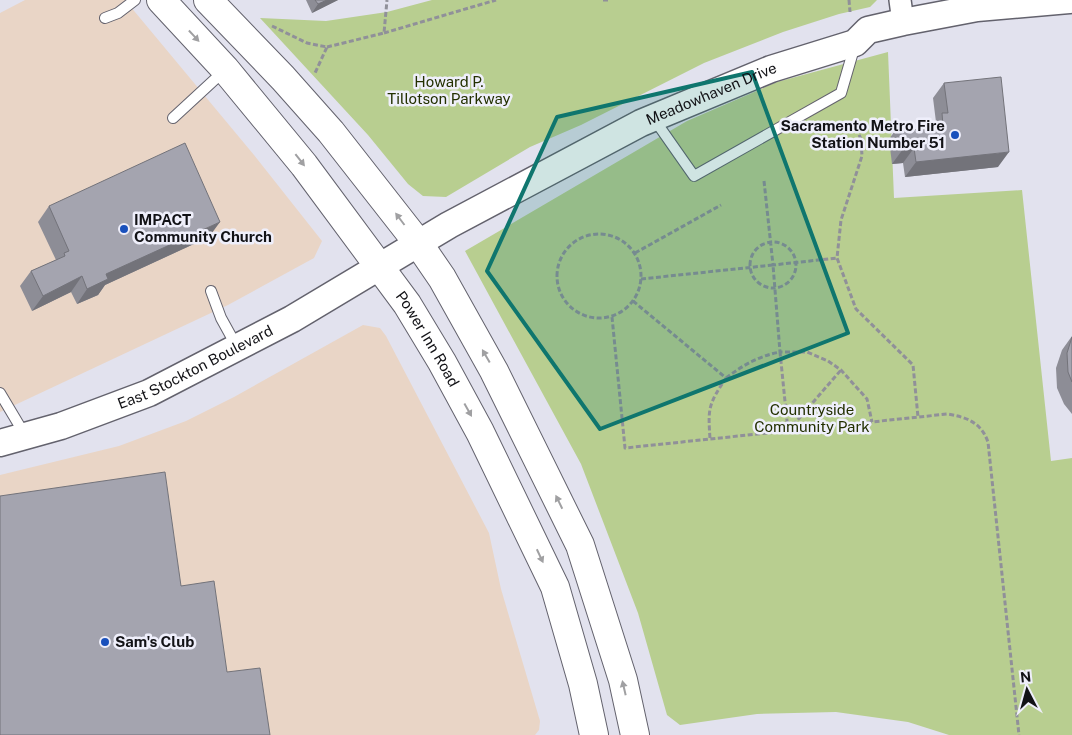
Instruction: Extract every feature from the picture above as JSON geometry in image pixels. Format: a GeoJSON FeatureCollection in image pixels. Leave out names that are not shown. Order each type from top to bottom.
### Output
{"type":"FeatureCollection","features":[{"type":"Feature","properties":{"kind":"main road","name":"Power Inn Road"},"geometry":{"type":"LineString","coordinates":[[161,0],[225,70],[304,165],[407,304],[442,362],[480,432],[555,587],[583,684],[594,735]]}},
{"type":"Feature","properties":{"kind":"main road"},"geometry":{"type":"LineString","coordinates":[[208,0],[283,78],[331,132],[418,243],[442,278],[494,371],[580,545],[622,680],[635,735]]}},
{"type":"Feature","properties":{"kind":"street","name":"Meadowhaven Drive"},"geometry":{"type":"LineString","coordinates":[[379,266],[517,188],[653,118],[770,69],[856,42],[868,30],[901,11],[977,8],[1069,0]]}},
{"type":"Feature","properties":{"kind":"street","name":"East Stockton Boulevard"},"geometry":{"type":"LineString","coordinates":[[0,443],[105,410],[148,393],[238,348],[379,266]]}},
{"type":"Feature","properties":{"kind":"lane"},"geometry":{"type":"LineString","coordinates":[[105,18],[118,13],[135,0]]}},
{"type":"Feature","properties":{"kind":"lane"},"geometry":{"type":"LineString","coordinates":[[653,118],[694,176],[840,93],[856,42]]}},
{"type":"Feature","properties":{"kind":"lane"},"geometry":{"type":"LineString","coordinates":[[172,118],[225,70]]}},
{"type":"Feature","properties":{"kind":"lane"},"geometry":{"type":"LineString","coordinates":[[211,291],[221,318],[238,348]]}},
{"type":"Feature","properties":{"kind":"lane"},"geometry":{"type":"LineString","coordinates":[[0,392],[26,436]]}},
{"type":"Feature","properties":{"kind":"path"},"geometry":{"type":"LineString","coordinates":[[384,33],[386,0]]}},
{"type":"Feature","properties":{"kind":"path"},"geometry":{"type":"LineString","coordinates":[[272,26],[307,43],[327,47],[384,33],[496,0]]}},
{"type":"Feature","properties":{"kind":"path"},"geometry":{"type":"LineString","coordinates":[[603,0],[609,0]]}},
{"type":"Feature","properties":{"kind":"path"},"geometry":{"type":"LineString","coordinates":[[848,0],[850,12]]}},
{"type":"Feature","properties":{"kind":"path"},"geometry":{"type":"LineString","coordinates":[[315,73],[327,47]]}},
{"type":"Feature","properties":{"kind":"path"},"geometry":{"type":"LineString","coordinates":[[856,128],[861,139],[862,156],[841,220],[837,258],[856,309],[913,365],[918,417]]}},
{"type":"Feature","properties":{"kind":"path"},"geometry":{"type":"LineString","coordinates":[[764,181],[788,431]]}},
{"type":"Feature","properties":{"kind":"path"},"geometry":{"type":"LineString","coordinates":[[635,253],[721,205]]}},
{"type":"Feature","properties":{"kind":"path"},"geometry":{"type":"LineString","coordinates":[[595,234],[610,235],[623,241],[635,253],[639,263],[640,289],[633,301],[624,310],[612,316],[599,318],[586,316],[574,310],[564,300],[558,286],[557,272],[561,258],[569,246],[581,238],[595,234]]}},
{"type":"Feature","properties":{"kind":"path"},"geometry":{"type":"LineString","coordinates":[[770,242],[785,245],[791,250],[796,262],[795,272],[791,279],[785,284],[774,287],[757,281],[750,261],[757,248],[770,242]]}},
{"type":"Feature","properties":{"kind":"path"},"geometry":{"type":"LineString","coordinates":[[641,279],[837,258]]}},
{"type":"Feature","properties":{"kind":"path"},"geometry":{"type":"LineString","coordinates":[[633,301],[726,378]]}},
{"type":"Feature","properties":{"kind":"path"},"geometry":{"type":"LineString","coordinates":[[612,316],[625,448],[947,414],[961,416],[980,426],[988,442],[1019,735]]}},
{"type":"Feature","properties":{"kind":"path"},"geometry":{"type":"LineString","coordinates":[[710,439],[708,413],[715,395],[726,378],[764,355],[780,352],[807,352],[828,361],[841,370],[867,399],[872,422]]}},
{"type":"Feature","properties":{"kind":"path"},"geometry":{"type":"LineString","coordinates":[[788,431],[841,370]]}},
{"type":"Feature","properties":{"kind":"highlighted area"},"geometry":{"type":"Polygon","coordinates":[[[752,72],[848,333],[600,429],[487,271],[557,117],[752,72]]]}},
{"type":"Feature","properties":{"kind":"shaded area"},"geometry":{"type":"Polygon","coordinates":[[[25,0],[125,0],[254,155],[322,241],[314,258],[228,305],[0,412],[0,13],[25,0]]]}},
{"type":"Feature","properties":{"kind":"shaded area"},"geometry":{"type":"Polygon","coordinates":[[[363,325],[380,328],[386,336],[489,533],[501,589],[540,721],[539,730],[535,735],[0,735],[0,475],[119,446],[186,421],[234,397],[363,325]]]}},
{"type":"Feature","properties":{"kind":"green space","name":"Howard P. Tillotson Parkway"},"geometry":{"type":"Polygon","coordinates":[[[432,0],[877,0],[870,7],[839,14],[783,32],[704,63],[581,125],[530,147],[446,197],[423,196],[408,184],[368,135],[260,18],[326,21],[387,12],[432,0]]]}},
{"type":"Feature","properties":{"kind":"green space","name":"Countryside Community Park"},"geometry":{"type":"Polygon","coordinates":[[[888,52],[894,198],[1022,190],[1051,461],[1072,458],[1072,735],[949,735],[908,722],[836,712],[757,714],[680,725],[667,715],[638,613],[581,464],[465,251],[687,121],[777,82],[888,52]]]}},
{"type":"Feature","properties":{"kind":"building"},"geometry":{"type":"Polygon","coordinates":[[[315,0],[327,0],[318,4],[315,0]]]}},
{"type":"Feature","properties":{"kind":"building"},"geometry":{"type":"Polygon","coordinates":[[[1001,77],[1009,152],[916,162],[914,148],[903,149],[900,124],[911,123],[912,130],[943,126],[942,113],[948,113],[944,83],[1001,77]]]}},
{"type":"Feature","properties":{"kind":"building","name":"IMPACT Community Church"},"geometry":{"type":"Polygon","coordinates":[[[185,143],[220,222],[106,274],[108,279],[87,289],[82,276],[43,296],[31,271],[65,256],[64,253],[69,251],[49,206],[185,143]]]}},
{"type":"Feature","properties":{"kind":"building"},"geometry":{"type":"Polygon","coordinates":[[[1072,337],[1072,382],[1068,372],[1067,353],[1072,337]]]}},
{"type":"Feature","properties":{"kind":"building","name":"Sam's Club"},"geometry":{"type":"Polygon","coordinates":[[[165,472],[181,586],[214,581],[227,672],[260,668],[270,735],[0,735],[0,496],[165,472]]]}},
{"type":"Feature","properties":{"kind":"place","name":"Sacramento Metro Fire Station Number 51"},"geometry":{"type":"Point","coordinates":[955,135]}},
{"type":"Feature","properties":{"kind":"place","name":"IMPACT Community Church"},"geometry":{"type":"Point","coordinates":[124,229]}},
{"type":"Feature","properties":{"kind":"place","name":"Sam's Club"},"geometry":{"type":"Point","coordinates":[105,642]}}]}
